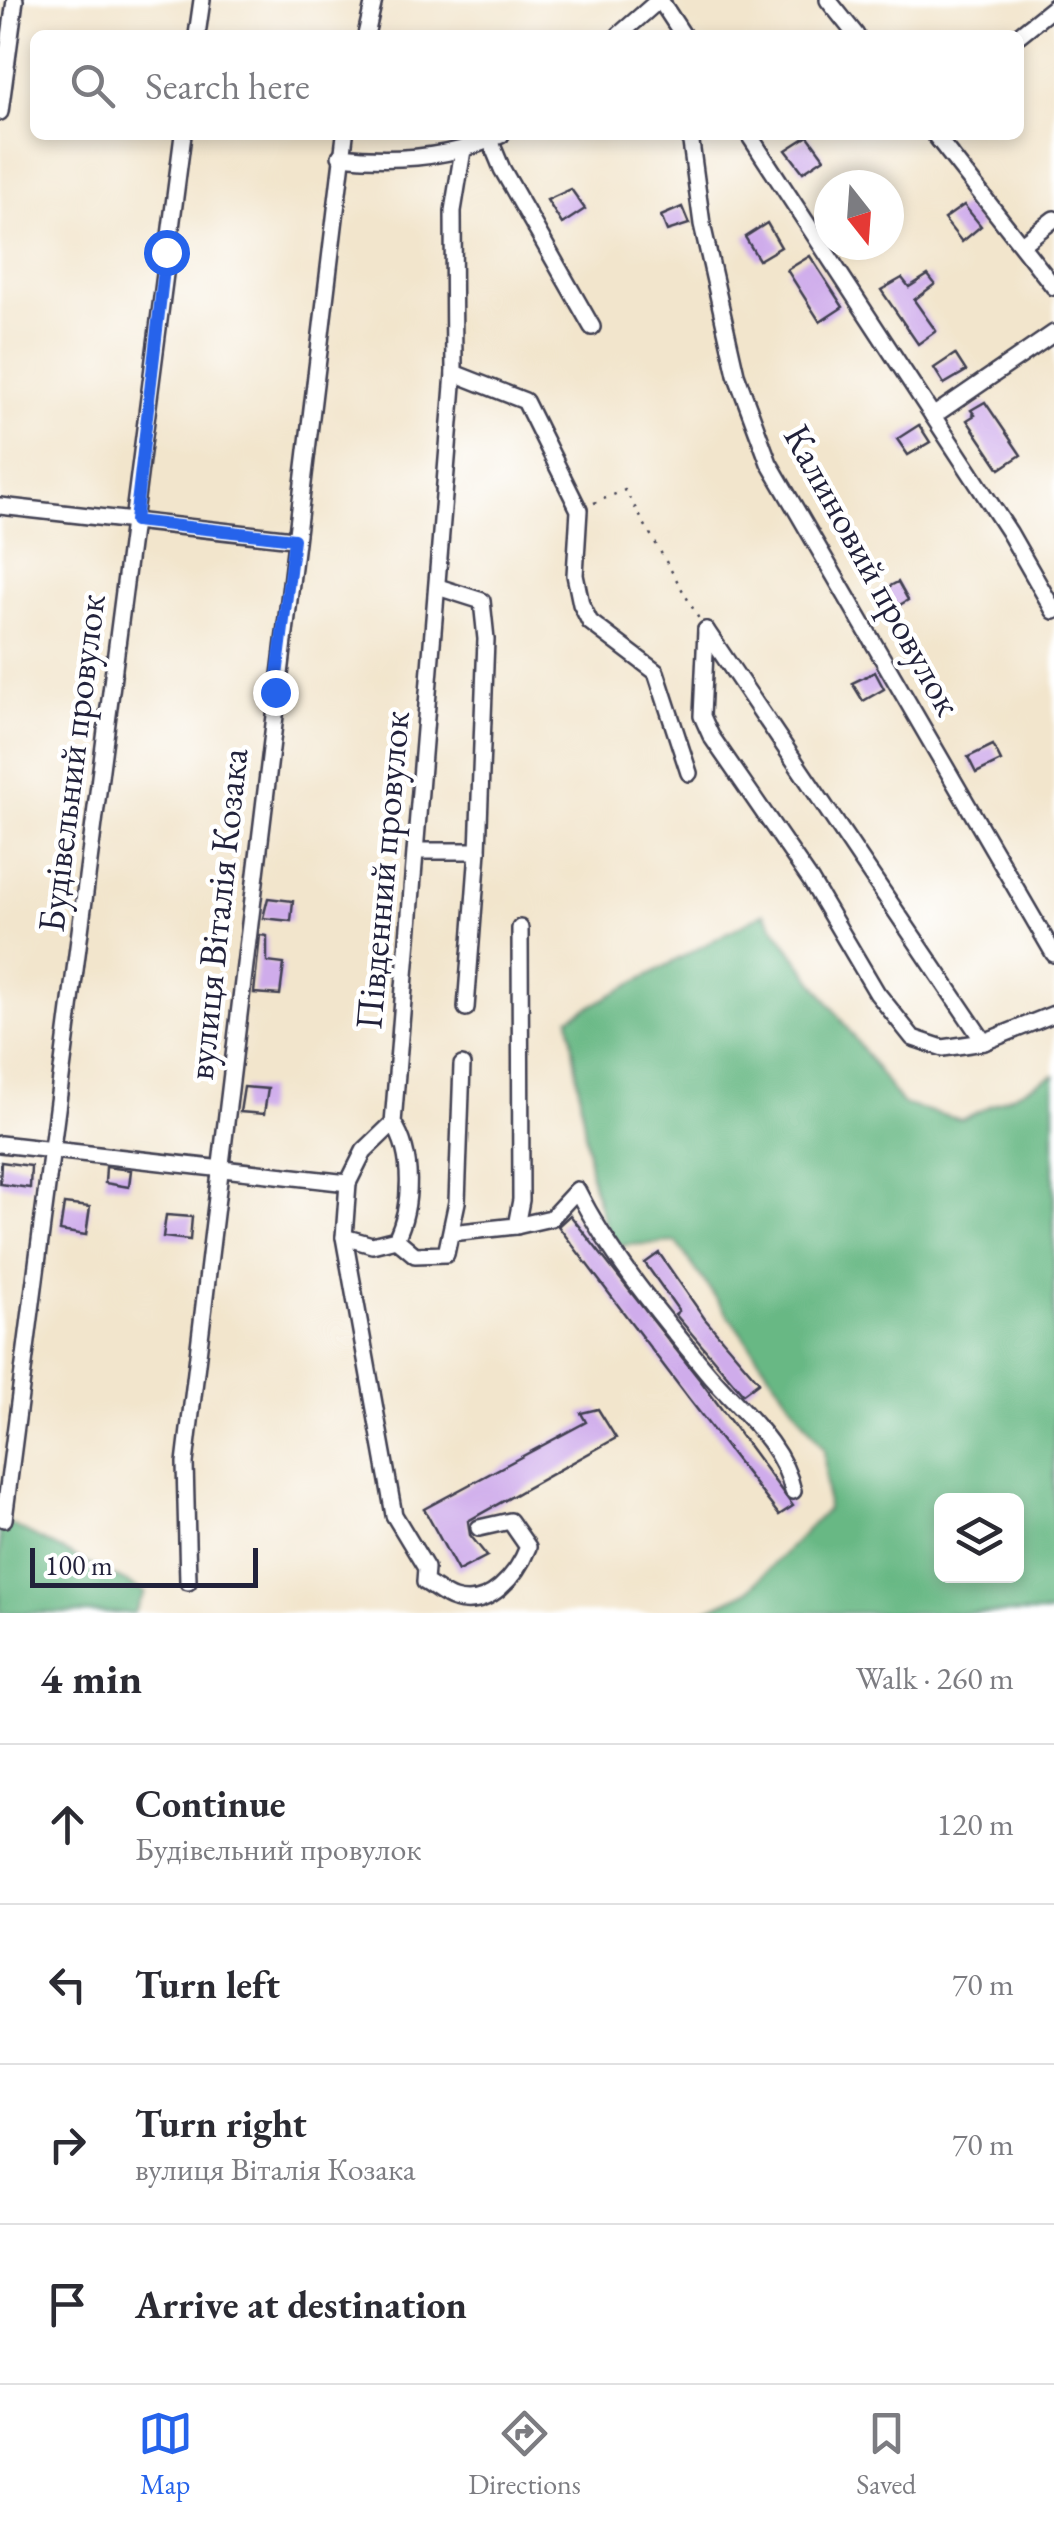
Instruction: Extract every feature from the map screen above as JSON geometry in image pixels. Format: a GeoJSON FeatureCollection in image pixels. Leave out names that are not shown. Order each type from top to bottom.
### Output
{"type":"FeatureCollection","features":[{"type":"Feature","properties":{"kind":"street"},"geometry":{"type":"LineString","coordinates":[[0,112],[15,0]]}},
{"type":"Feature","properties":{"kind":"street"},"geometry":{"type":"LineString","coordinates":[[198,30],[202,0]]}},
{"type":"Feature","properties":{"kind":"street"},"geometry":{"type":"LineString","coordinates":[[367,30],[374,0]]}},
{"type":"Feature","properties":{"kind":"street"},"geometry":{"type":"LineString","coordinates":[[624,30],[660,0],[680,30]]}},
{"type":"Feature","properties":{"kind":"street"},"geometry":{"type":"LineString","coordinates":[[852,30],[833,6],[854,0]]}},
{"type":"Feature","properties":{"kind":"street"},"geometry":{"type":"LineString","coordinates":[[1024,31],[1054,7]]}},
{"type":"Feature","properties":{"kind":"street","name":"Будівельний провулок"},"geometry":{"type":"LineString","coordinates":[[4,1518],[182,140]]}},
{"type":"Feature","properties":{"kind":"street","name":"вулиця Віталія Козака"},"geometry":{"type":"LineString","coordinates":[[188,1582],[184,1463],[344,140]]}},
{"type":"Feature","properties":{"kind":"street"},"geometry":{"type":"LineString","coordinates":[[340,156],[380,160],[464,150],[488,140]]}},
{"type":"Feature","properties":{"kind":"street"},"geometry":{"type":"LineString","coordinates":[[496,140],[502,169],[592,326]]}},
{"type":"Feature","properties":{"kind":"street","name":"Калиновий провулок"},"geometry":{"type":"LineString","coordinates":[[691,140],[702,224],[736,374],[770,463],[1054,954]]}},
{"type":"Feature","properties":{"kind":"street"},"geometry":{"type":"LineString","coordinates":[[751,140],[1009,532],[1054,611]]}},
{"type":"Feature","properties":{"kind":"street"},"geometry":{"type":"LineString","coordinates":[[939,140],[1054,287]]}},
{"type":"Feature","properties":{"kind":"street","name":"Південний провулок"},"geometry":{"type":"LineString","coordinates":[[396,1239],[408,1215],[404,1139],[393,1123],[454,374],[453,211],[464,150]]}},
{"type":"Feature","properties":{"kind":"street"},"geometry":{"type":"LineString","coordinates":[[1022,244],[1054,218]]}},
{"type":"Feature","properties":{"kind":"street"},"geometry":{"type":"LineString","coordinates":[[934,416],[1054,334]]}},
{"type":"Feature","properties":{"kind":"street"},"geometry":{"type":"LineString","coordinates":[[454,374],[525,401],[579,510],[575,575],[581,604],[590,622],[656,672],[689,773]]}},
{"type":"Feature","properties":{"kind":"street"},"geometry":{"type":"LineString","coordinates":[[0,506],[294,539]]}},
{"type":"Feature","properties":{"kind":"street"},"geometry":{"type":"LineString","coordinates":[[438,587],[482,600],[486,639],[478,850],[466,1008]]}},
{"type":"Feature","properties":{"kind":"street"},"geometry":{"type":"LineString","coordinates":[[706,630],[984,1042]]}},
{"type":"Feature","properties":{"kind":"street"},"geometry":{"type":"LineString","coordinates":[[706,630],[702,716],[711,736],[811,881],[877,993],[913,1038],[942,1048],[984,1042],[1054,1014]]}},
{"type":"Feature","properties":{"kind":"street"},"geometry":{"type":"LineString","coordinates":[[416,851],[478,850]]}},
{"type":"Feature","properties":{"kind":"street"},"geometry":{"type":"LineString","coordinates":[[516,1226],[521,1200],[520,928]]}},
{"type":"Feature","properties":{"kind":"street"},"geometry":{"type":"LineString","coordinates":[[344,1237],[372,1245],[396,1239],[415,1255],[446,1254],[457,1202],[462,1065]]}},
{"type":"Feature","properties":{"kind":"street"},"geometry":{"type":"LineString","coordinates":[[393,1123],[364,1151],[348,1183],[344,1237],[394,1515],[426,1568],[425,1582],[457,1600],[487,1596],[517,1574],[528,1547],[510,1521],[478,1528]]}},
{"type":"Feature","properties":{"kind":"street"},"geometry":{"type":"LineString","coordinates":[[0,1144],[348,1183]]}},
{"type":"Feature","properties":{"kind":"street"},"geometry":{"type":"LineString","coordinates":[[450,1233],[551,1218],[577,1190],[603,1241],[700,1365],[771,1442],[793,1491]]}},
{"type":"Feature","properties":{"kind":"path"},"geometry":{"type":"LineString","coordinates":[[579,510],[625,490],[706,630]]}},
{"type":"Feature","properties":{"kind":"green space"},"geometry":{"type":"Polygon","coordinates":[[[764,913],[902,1104],[961,1120],[1054,1075],[1054,1613],[700,1613],[748,1591],[827,1509],[824,1449],[676,1242],[612,1246],[592,1183],[569,1018],[764,913]]]}},
{"type":"Feature","properties":{"kind":"green space"},"geometry":{"type":"Polygon","coordinates":[[[0,1519],[145,1592],[134,1613],[0,1613],[0,1519]]]}},
{"type":"Feature","properties":{"kind":"building"},"geometry":{"type":"Polygon","coordinates":[[[802,140],[811,140],[824,158],[803,172],[786,150],[802,140]]]}},
{"type":"Feature","properties":{"kind":"building"},"geometry":{"type":"Polygon","coordinates":[[[571,189],[585,209],[562,224],[547,200],[571,189]]]}},
{"type":"Feature","properties":{"kind":"building"},"geometry":{"type":"Polygon","coordinates":[[[964,205],[981,226],[962,242],[944,219],[964,205]]]}},
{"type":"Feature","properties":{"kind":"building"},"geometry":{"type":"Polygon","coordinates":[[[682,207],[689,224],[667,231],[661,216],[682,207]]]}},
{"type":"Feature","properties":{"kind":"building"},"geometry":{"type":"Polygon","coordinates":[[[767,223],[781,247],[759,260],[745,237],[767,223]]]}},
{"type":"Feature","properties":{"kind":"building"},"geometry":{"type":"Polygon","coordinates":[[[810,256],[843,307],[820,322],[787,270],[810,256]]]}},
{"type":"Feature","properties":{"kind":"building"},"geometry":{"type":"Polygon","coordinates":[[[928,275],[935,284],[914,300],[936,331],[918,344],[881,290],[902,278],[909,287],[928,275]]]}},
{"type":"Feature","properties":{"kind":"building"},"geometry":{"type":"Polygon","coordinates":[[[955,354],[966,371],[944,384],[934,368],[955,354]]]}},
{"type":"Feature","properties":{"kind":"building"},"geometry":{"type":"Polygon","coordinates":[[[985,402],[1021,455],[1000,469],[967,420],[975,415],[971,410],[985,402]]]}},
{"type":"Feature","properties":{"kind":"building"},"geometry":{"type":"Polygon","coordinates":[[[919,425],[930,442],[908,455],[897,439],[919,425]]]}},
{"type":"Feature","properties":{"kind":"building"},"geometry":{"type":"Polygon","coordinates":[[[898,582],[908,600],[886,613],[875,594],[898,582]]]}},
{"type":"Feature","properties":{"kind":"building"},"geometry":{"type":"Polygon","coordinates":[[[875,672],[884,689],[863,701],[852,683],[875,672]]]}},
{"type":"Feature","properties":{"kind":"building"},"geometry":{"type":"Polygon","coordinates":[[[993,745],[1001,761],[976,773],[968,757],[993,745]]]}},
{"type":"Feature","properties":{"kind":"building"},"geometry":{"type":"Polygon","coordinates":[[[268,898],[293,901],[291,921],[263,918],[268,898]]]}},
{"type":"Feature","properties":{"kind":"building"},"geometry":{"type":"Polygon","coordinates":[[[260,935],[267,936],[267,962],[284,964],[280,995],[254,993],[260,935]]]}},
{"type":"Feature","properties":{"kind":"building"},"geometry":{"type":"Polygon","coordinates":[[[244,1087],[268,1089],[264,1114],[240,1112],[244,1087]]]}},
{"type":"Feature","properties":{"kind":"building"},"geometry":{"type":"Polygon","coordinates":[[[1,1162],[31,1166],[30,1188],[0,1184],[1,1162]]]}},
{"type":"Feature","properties":{"kind":"building"},"geometry":{"type":"Polygon","coordinates":[[[106,1167],[131,1170],[129,1187],[105,1183],[106,1167]]]}},
{"type":"Feature","properties":{"kind":"building"},"geometry":{"type":"Polygon","coordinates":[[[64,1204],[90,1207],[86,1235],[60,1231],[64,1204]]]}},
{"type":"Feature","properties":{"kind":"building"},"geometry":{"type":"Polygon","coordinates":[[[166,1215],[192,1217],[190,1240],[163,1237],[166,1215]]]}},
{"type":"Feature","properties":{"kind":"building"},"geometry":{"type":"Polygon","coordinates":[[[570,1215],[793,1506],[779,1515],[689,1399],[558,1226],[570,1215]]]}},
{"type":"Feature","properties":{"kind":"building"},"geometry":{"type":"Polygon","coordinates":[[[659,1253],[705,1319],[759,1382],[743,1394],[675,1314],[679,1311],[645,1263],[659,1253]]]}},
{"type":"Feature","properties":{"kind":"building"},"geometry":{"type":"Polygon","coordinates":[[[598,1409],[616,1438],[468,1521],[470,1535],[487,1556],[458,1571],[424,1509],[586,1422],[581,1413],[598,1409]]]}},
{"type":"Feature","properties":{"kind":"route"},"geometry":{"type":"LineString","coordinates":[[166,252],[135,521],[294,539],[275,692]]}}]}
